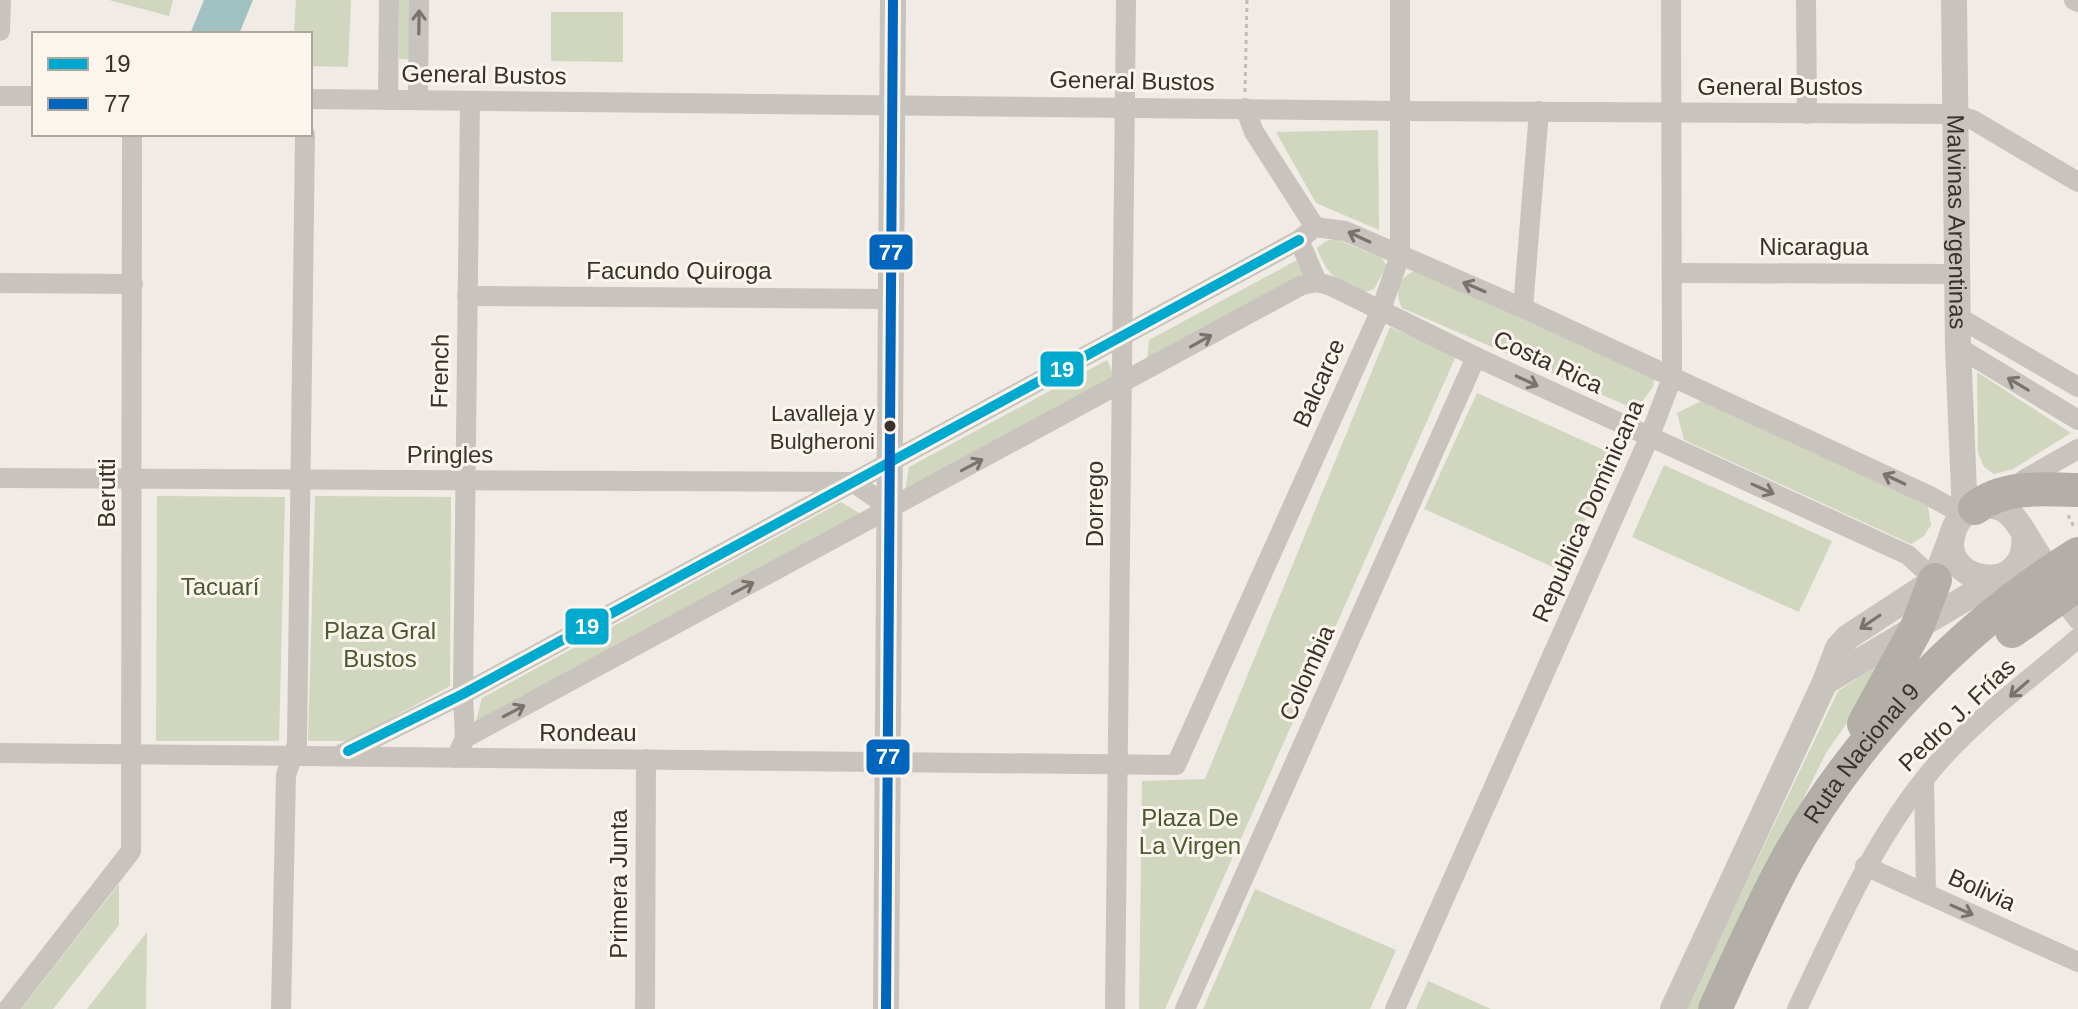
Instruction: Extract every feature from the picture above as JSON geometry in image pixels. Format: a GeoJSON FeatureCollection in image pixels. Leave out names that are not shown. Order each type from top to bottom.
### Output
{"type":"FeatureCollection","features":[{"type":"Feature","properties":{"kind":"highway"},"geometry":{"type":"LineString","coordinates":[[1981,509],[2078,490]]}},
{"type":"Feature","properties":{"kind":"highway","name":"Ruta Nacional 9"},"geometry":{"type":"LineString","coordinates":[[1738,1009],[1817,849],[1882,758],[1955,679],[2066,593],[2078,554]]}},
{"type":"Feature","properties":{"kind":"highway"},"geometry":{"type":"LineString","coordinates":[[1812,819],[1837,764],[1875,706],[1948,570]]}},
{"type":"Feature","properties":{"kind":"highway","name":"Ruta Nacional 9"},"geometry":{"type":"LineString","coordinates":[[1715,1009],[1763,906],[1812,819],[1877,732],[1941,661],[2066,593]]}},
{"type":"Feature","properties":{"kind":"street"},"geometry":{"type":"LineString","coordinates":[[0,31],[1,0]]}},
{"type":"Feature","properties":{"kind":"street"},"geometry":{"type":"LineString","coordinates":[[388,100],[389,0]]}},
{"type":"Feature","properties":{"kind":"street"},"geometry":{"type":"LineString","coordinates":[[418,100],[419,0]]}},
{"type":"Feature","properties":{"kind":"street"},"geometry":{"type":"LineString","coordinates":[[886,1009],[893,0]]}},
{"type":"Feature","properties":{"kind":"street","name":"Dorrego"},"geometry":{"type":"LineString","coordinates":[[1115,1009],[1126,0]]}},
{"type":"Feature","properties":{"kind":"street","name":"Balcarce"},"geometry":{"type":"LineString","coordinates":[[1176,765],[1380,312],[1400,256],[1400,0]]}},
{"type":"Feature","properties":{"kind":"street","name":"Republica Dominicana"},"geometry":{"type":"LineString","coordinates":[[1395,1009],[1649,438],[1672,378],[1671,0]]}},
{"type":"Feature","properties":{"kind":"street"},"geometry":{"type":"LineString","coordinates":[[1806,0],[1807,114]]}},
{"type":"Feature","properties":{"kind":"street","name":"Malvinas Argentinas"},"geometry":{"type":"LineString","coordinates":[[1954,0],[1960,446],[1981,509]]}},
{"type":"Feature","properties":{"kind":"street"},"geometry":{"type":"LineString","coordinates":[[0,96],[32,96]]}},
{"type":"Feature","properties":{"kind":"street","name":"General Bustos"},"geometry":{"type":"LineString","coordinates":[[312,99],[1954,114]]}},
{"type":"Feature","properties":{"kind":"street","name":"French"},"geometry":{"type":"LineString","coordinates":[[465,738],[470,101]]}},
{"type":"Feature","properties":{"kind":"street"},"geometry":{"type":"LineString","coordinates":[[338,756],[463,694],[1299,240],[1315,227],[1254,132],[1245,108]]}},
{"type":"Feature","properties":{"kind":"street"},"geometry":{"type":"LineString","coordinates":[[1523,308],[1539,111]]}},
{"type":"Feature","properties":{"kind":"street"},"geometry":{"type":"LineString","coordinates":[[1954,114],[1973,120],[2078,182]]}},
{"type":"Feature","properties":{"kind":"street","name":"Berutti"},"geometry":{"type":"LineString","coordinates":[[8,1009],[131,851],[132,136]]}},
{"type":"Feature","properties":{"kind":"street"},"geometry":{"type":"LineString","coordinates":[[281,1009],[286,775],[297,744],[305,136]]}},
{"type":"Feature","properties":{"kind":"street","name":"Costa Rica"},"geometry":{"type":"LineString","coordinates":[[1315,227],[1345,231],[1523,308],[1928,495],[1981,509]]}},
{"type":"Feature","properties":{"kind":"street"},"geometry":{"type":"LineString","coordinates":[[456,758],[465,738],[1302,285],[1317,282],[1299,240]]}},
{"type":"Feature","properties":{"kind":"street","name":"Nicaragua"},"geometry":{"type":"LineString","coordinates":[[1672,273],[1957,274]]}},
{"type":"Feature","properties":{"kind":"street","name":"Costa Rica"},"geometry":{"type":"LineString","coordinates":[[1317,282],[1649,438],[1908,555],[1948,570]]}},
{"type":"Feature","properties":{"kind":"street"},"geometry":{"type":"LineString","coordinates":[[0,283],[133,284]]}},
{"type":"Feature","properties":{"kind":"street","name":"Facundo Quiroga"},"geometry":{"type":"LineString","coordinates":[[467,296],[891,299]]}},
{"type":"Feature","properties":{"kind":"street"},"geometry":{"type":"LineString","coordinates":[[1958,317],[2078,387]]}},
{"type":"Feature","properties":{"kind":"street"},"geometry":{"type":"LineString","coordinates":[[1958,347],[2078,420]]}},
{"type":"Feature","properties":{"kind":"street","name":"Colombia"},"geometry":{"type":"LineString","coordinates":[[1185,1009],[1476,357]]}},
{"type":"Feature","properties":{"kind":"street"},"geometry":{"type":"LineString","coordinates":[[1673,1009],[1838,648],[1848,637],[1948,570],[1981,509],[2078,449]]}},
{"type":"Feature","properties":{"kind":"street","name":"Pringles"},"geometry":{"type":"LineString","coordinates":[[0,478],[853,482]]}},
{"type":"Feature","properties":{"kind":"street"},"geometry":{"type":"LineString","coordinates":[[853,482],[891,509]]}},
{"type":"Feature","properties":{"kind":"street"},"geometry":{"type":"LineString","coordinates":[[1981,509],[2012,514],[2066,593]]}},
{"type":"Feature","properties":{"kind":"street"},"geometry":{"type":"LineString","coordinates":[[1825,682],[2005,575],[2022,558],[2024,534]]}},
{"type":"Feature","properties":{"kind":"street"},"geometry":{"type":"LineString","coordinates":[[1948,570],[1989,579],[2005,575]]}},
{"type":"Feature","properties":{"kind":"street","name":"Pedro J. Frías"},"geometry":{"type":"LineString","coordinates":[[1797,1009],[1865,866],[1924,780],[1968,734],[2078,638]]}},
{"type":"Feature","properties":{"kind":"street","name":"Rondeau"},"geometry":{"type":"LineString","coordinates":[[0,753],[1176,765]]}},
{"type":"Feature","properties":{"kind":"street","name":"Primera Junta"},"geometry":{"type":"LineString","coordinates":[[645,1009],[646,759]]}},
{"type":"Feature","properties":{"kind":"street"},"geometry":{"type":"LineString","coordinates":[[1924,780],[1926,893]]}},
{"type":"Feature","properties":{"kind":"street","name":"Bolivia"},"geometry":{"type":"LineString","coordinates":[[1865,866],[2078,962]]}},
{"type":"Feature","properties":{"kind":"path"},"geometry":{"type":"LineString","coordinates":[[1245,108],[1247,0]]}},
{"type":"Feature","properties":{"kind":"green space"},"geometry":{"type":"Polygon","coordinates":[[[109,0],[173,0],[169,16],[109,0]]]}},
{"type":"Feature","properties":{"kind":"green space"},"geometry":{"type":"Polygon","coordinates":[[[296,0],[351,0],[348,67],[312,66],[312,32],[294,32],[296,0]]]}},
{"type":"Feature","properties":{"kind":"green space"},"geometry":{"type":"Polygon","coordinates":[[[399,0],[410,0],[409,59],[399,59],[399,0]]]}},
{"type":"Feature","properties":{"kind":"green space"},"geometry":{"type":"Polygon","coordinates":[[[551,12],[623,12],[623,62],[551,61],[551,12]]]}},
{"type":"Feature","properties":{"kind":"green space"},"geometry":{"type":"Polygon","coordinates":[[[1378,130],[1379,230],[1316,203],[1276,132],[1378,130]]]}},
{"type":"Feature","properties":{"kind":"green space"},"geometry":{"type":"Polygon","coordinates":[[[1336,239],[1382,258],[1387,266],[1374,289],[1365,292],[1340,281],[1325,266],[1317,248],[1326,241],[1336,239]]]}},
{"type":"Feature","properties":{"kind":"green space"},"geometry":{"type":"Polygon","coordinates":[[[1299,259],[1306,272],[1147,362],[1149,340],[1299,259]]]}},
{"type":"Feature","properties":{"kind":"green space"},"geometry":{"type":"Polygon","coordinates":[[[1418,270],[1655,373],[1653,387],[1638,407],[1630,407],[1402,308],[1398,295],[1400,284],[1406,276],[1418,270]]]}},
{"type":"Feature","properties":{"kind":"green space","name":"Plaza De La Virgen"},"geometry":{"type":"Polygon","coordinates":[[[1390,327],[1456,356],[1165,1009],[1139,1009],[1142,781],[1205,779],[1390,327]]]}},
{"type":"Feature","properties":{"kind":"green space"},"geometry":{"type":"Polygon","coordinates":[[[1107,360],[1115,377],[905,491],[909,467],[1107,360]]]}},
{"type":"Feature","properties":{"kind":"green space"},"geometry":{"type":"Polygon","coordinates":[[[1977,372],[2071,433],[2013,469],[1994,474],[1984,467],[1978,453],[1977,372]]]}},
{"type":"Feature","properties":{"kind":"green space"},"geometry":{"type":"Polygon","coordinates":[[[1477,393],[1615,455],[1562,571],[1424,509],[1477,393]]]}},
{"type":"Feature","properties":{"kind":"green space"},"geometry":{"type":"Polygon","coordinates":[[[1703,400],[1928,506],[1931,525],[1924,536],[1911,544],[1684,440],[1677,413],[1703,400]]]}},
{"type":"Feature","properties":{"kind":"green space"},"geometry":{"type":"Polygon","coordinates":[[[1664,465],[1832,541],[1799,612],[1632,537],[1664,465]]]}},
{"type":"Feature","properties":{"kind":"green space","name":"Tacuarí"},"geometry":{"type":"Polygon","coordinates":[[[157,496],[285,497],[279,741],[156,741],[157,496]]]}},
{"type":"Feature","properties":{"kind":"green space","name":"Plaza Gral Bustos"},"geometry":{"type":"Polygon","coordinates":[[[315,496],[451,497],[450,686],[350,741],[308,741],[315,496]]]}},
{"type":"Feature","properties":{"kind":"green space"},"geometry":{"type":"Polygon","coordinates":[[[841,502],[861,514],[476,721],[482,698],[841,502]]]}},
{"type":"Feature","properties":{"kind":"green space"},"geometry":{"type":"Polygon","coordinates":[[[1895,654],[1826,753],[1699,1009],[1686,1009],[1838,691],[1895,654]]]}},
{"type":"Feature","properties":{"kind":"green space"},"geometry":{"type":"Polygon","coordinates":[[[119,884],[119,925],[53,1009],[21,1009],[119,884]]]}},
{"type":"Feature","properties":{"kind":"green space"},"geometry":{"type":"Polygon","coordinates":[[[1255,889],[1396,950],[1370,1009],[1203,1009],[1255,889]]]}},
{"type":"Feature","properties":{"kind":"green space"},"geometry":{"type":"Polygon","coordinates":[[[147,932],[146,1009],[87,1009],[147,932]]]}},
{"type":"Feature","properties":{"kind":"green space"},"geometry":{"type":"Polygon","coordinates":[[[1428,981],[1491,1009],[1416,1009],[1428,981]]]}},
{"type":"Feature","properties":{"kind":"water"},"geometry":{"type":"Polygon","coordinates":[[[204,0],[253,0],[240,32],[191,32],[204,0]]]}},
{"type":"Feature","properties":{"kind":"transit line","name":"77"},"geometry":{"type":"LineString","coordinates":[[886,1009],[893,0]]}},
{"type":"Feature","properties":{"kind":"transit line","name":"19"},"geometry":{"type":"LineString","coordinates":[[348,751],[463,694],[1299,240]]}},
{"type":"Feature","properties":{"kind":"place","name":"Lavalleja y Bulgheroni"},"geometry":{"type":"Point","coordinates":[890,426]}}]}
